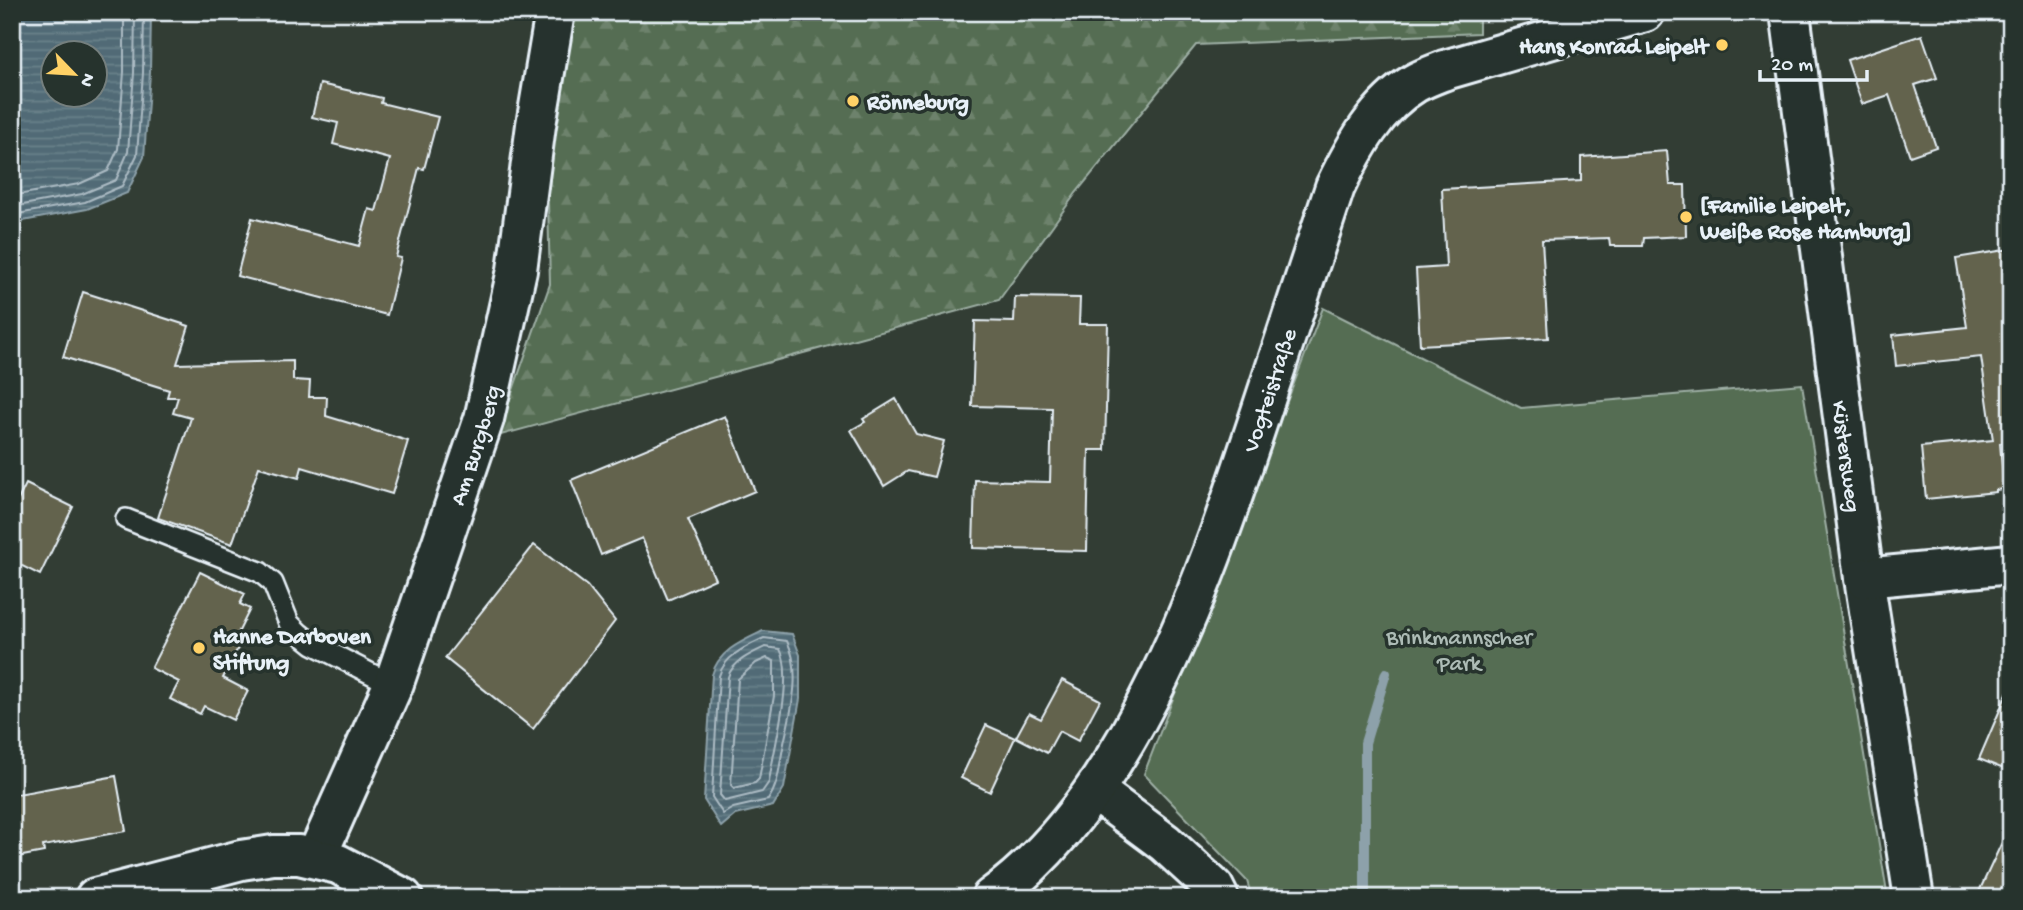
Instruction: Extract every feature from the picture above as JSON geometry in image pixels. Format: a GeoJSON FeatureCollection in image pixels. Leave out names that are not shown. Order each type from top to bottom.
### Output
{"type":"FeatureCollection","features":[{"type":"Feature","properties":{"kind":"street","name":"Am Burgberg"},"geometry":{"type":"LineString","coordinates":[[316,858],[393,685],[484,419],[517,270],[536,125],[555,12]]}},
{"type":"Feature","properties":{"kind":"street","name":"Vogteistraße"},"geometry":{"type":"LineString","coordinates":[[991,898],[1024,871],[1095,791],[1160,675],[1195,596],[1239,480],[1335,187],[1355,147],[1390,102],[1415,83],[1490,55],[1645,12]]}},
{"type":"Feature","properties":{"kind":"street","name":"Küstersweg"},"geometry":{"type":"LineString","coordinates":[[1790,12],[1864,578],[1914,898]]}},
{"type":"Feature","properties":{"kind":"street"},"geometry":{"type":"LineString","coordinates":[[1864,578],[2011,564]]}},
{"type":"Feature","properties":{"kind":"street"},"geometry":{"type":"LineString","coordinates":[[1095,791],[1165,843],[1214,888],[1219,898]]}},
{"type":"Feature","properties":{"kind":"street"},"geometry":{"type":"LineString","coordinates":[[95,898],[242,860],[273,855],[316,858],[346,868],[403,898]]}},
{"type":"Feature","properties":{"kind":"lane"},"geometry":{"type":"LineString","coordinates":[[126,519],[260,572],[273,583],[289,623],[299,633],[313,644],[393,685]]}},
{"type":"Feature","properties":{"kind":"green space"},"geometry":{"type":"Polygon","coordinates":[[[566,12],[1479,12],[1479,33],[1196,45],[1076,193],[999,300],[497,436],[550,284],[546,120],[566,12]]]}},
{"type":"Feature","properties":{"kind":"green space","name":"Brinkmannscher Park"},"geometry":{"type":"Polygon","coordinates":[[[1323,308],[1521,408],[1802,384],[1888,898],[1252,898],[1247,881],[1144,774],[1323,308]]]}},
{"type":"Feature","properties":{"kind":"water"},"geometry":{"type":"Polygon","coordinates":[[[12,12],[151,12],[144,157],[127,193],[87,209],[12,223],[12,12]]]}},
{"type":"Feature","properties":{"kind":"water"},"geometry":{"type":"Polygon","coordinates":[[[763,631],[792,634],[800,655],[800,699],[784,788],[773,806],[735,815],[721,827],[704,800],[712,675],[725,653],[763,631]]]}},
{"type":"Feature","properties":{"kind":"building"},"geometry":{"type":"Polygon","coordinates":[[[1922,35],[1937,78],[1915,85],[1936,147],[1910,156],[1889,95],[1862,104],[1847,60],[1922,35]]]}},
{"type":"Feature","properties":{"kind":"building"},"geometry":{"type":"Polygon","coordinates":[[[320,84],[382,98],[381,103],[438,117],[424,169],[419,168],[396,257],[401,258],[387,315],[237,276],[252,218],[359,246],[369,209],[376,211],[390,159],[333,144],[338,123],[312,117],[320,84]]]}},
{"type":"Feature","properties":{"kind":"building"},"geometry":{"type":"Polygon","coordinates":[[[1667,151],[1670,185],[1685,185],[1686,236],[1644,238],[1643,246],[1610,246],[1609,238],[1542,240],[1548,338],[1420,345],[1416,269],[1446,267],[1442,189],[1581,181],[1581,157],[1667,151]]]}},
{"type":"Feature","properties":{"kind":"building"},"geometry":{"type":"Polygon","coordinates":[[[2011,249],[2011,443],[2000,443],[2004,489],[1926,499],[1921,447],[1993,440],[1981,357],[1896,366],[1893,335],[1967,327],[1956,258],[2011,249]]]}},
{"type":"Feature","properties":{"kind":"building"},"geometry":{"type":"Polygon","coordinates":[[[83,292],[189,326],[177,364],[293,361],[293,380],[310,381],[309,397],[327,397],[326,416],[408,441],[392,494],[302,467],[299,478],[259,467],[232,544],[158,518],[191,418],[173,413],[178,397],[167,397],[169,390],[63,357],[83,292]]]}},
{"type":"Feature","properties":{"kind":"building"},"geometry":{"type":"Polygon","coordinates":[[[1015,297],[1080,298],[1079,324],[1108,324],[1105,450],[1089,450],[1087,551],[973,548],[975,480],[1050,482],[1052,408],[972,406],[975,321],[1014,322],[1015,297]]]}},
{"type":"Feature","properties":{"kind":"building"},"geometry":{"type":"Polygon","coordinates":[[[896,399],[916,434],[944,441],[934,477],[908,471],[884,486],[851,430],[865,422],[863,419],[896,399]]]}},
{"type":"Feature","properties":{"kind":"building"},"geometry":{"type":"Polygon","coordinates":[[[725,416],[755,491],[688,519],[715,579],[668,600],[642,538],[601,555],[571,480],[725,416]]]}},
{"type":"Feature","properties":{"kind":"building"},"geometry":{"type":"Polygon","coordinates":[[[26,484],[73,507],[40,575],[12,561],[12,512],[26,484]]]}},
{"type":"Feature","properties":{"kind":"building"},"geometry":{"type":"Polygon","coordinates":[[[534,545],[587,586],[615,621],[533,729],[445,658],[534,545]]]}},
{"type":"Feature","properties":{"kind":"building","name":"Hanne Darboven Stiftung"},"geometry":{"type":"Polygon","coordinates":[[[200,572],[245,594],[240,604],[250,609],[237,635],[243,638],[223,678],[248,691],[233,720],[204,706],[200,714],[170,699],[179,682],[151,668],[200,572]]]}},
{"type":"Feature","properties":{"kind":"building"},"geometry":{"type":"Polygon","coordinates":[[[1062,680],[1100,700],[1078,741],[1059,731],[1047,753],[1016,737],[1029,713],[1041,719],[1062,680]]]}},
{"type":"Feature","properties":{"kind":"building"},"geometry":{"type":"Polygon","coordinates":[[[2011,684],[2011,772],[1979,759],[2011,684]]]}},
{"type":"Feature","properties":{"kind":"building"},"geometry":{"type":"Polygon","coordinates":[[[986,725],[1015,738],[990,792],[961,778],[986,725]]]}},
{"type":"Feature","properties":{"kind":"building"},"geometry":{"type":"Polygon","coordinates":[[[116,776],[126,831],[43,846],[44,852],[12,858],[12,795],[116,776]]]}},
{"type":"Feature","properties":{"kind":"building"},"geometry":{"type":"Polygon","coordinates":[[[2011,823],[2011,898],[1976,898],[2011,823]]]}},
{"type":"Feature","properties":{"kind":"waterway"},"geometry":{"type":"LineString","coordinates":[[1365,898],[1365,743],[1386,673]]}},
{"type":"Feature","properties":{"kind":"place","name":"Hans Konrad Leipelt"},"geometry":{"type":"Point","coordinates":[1722,45]}},
{"type":"Feature","properties":{"kind":"place","name":"Rönneburg"},"geometry":{"type":"Point","coordinates":[853,101]}},
{"type":"Feature","properties":{"kind":"place","name":"[Familie Leipelt, Weiße Rose Hamburg]"},"geometry":{"type":"Point","coordinates":[1686,217]}},
{"type":"Feature","properties":{"kind":"place","name":"Hanne Darboven Stiftung"},"geometry":{"type":"Point","coordinates":[199,648]}}]}
